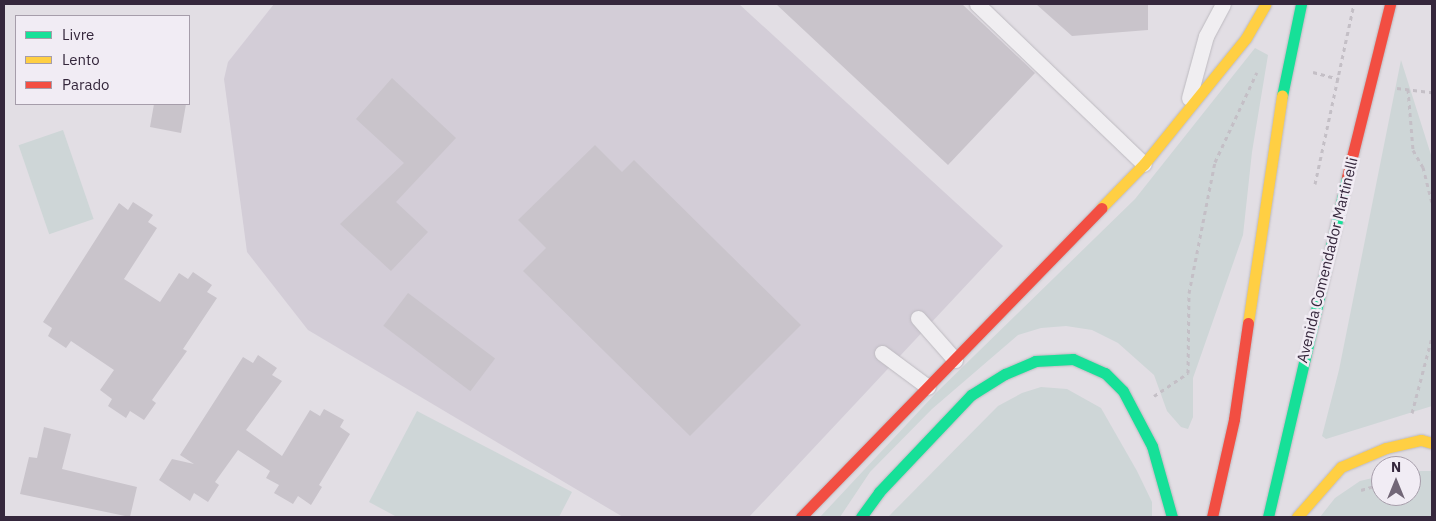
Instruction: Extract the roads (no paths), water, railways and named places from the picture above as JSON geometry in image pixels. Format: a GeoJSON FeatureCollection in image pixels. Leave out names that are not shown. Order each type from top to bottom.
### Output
{"type":"FeatureCollection","features":[{"type":"Feature","properties":{"kind":"main road"},"geometry":{"type":"LineString","coordinates":[[801,517],[1144,164],[1246,38],[1266,4]]}},
{"type":"Feature","properties":{"kind":"main road"},"geometry":{"type":"LineString","coordinates":[[1212,517],[1234,419],[1287,65],[1301,4]]}},
{"type":"Feature","properties":{"kind":"main road","name":"Avenida Comendador Martinelli"},"geometry":{"type":"LineString","coordinates":[[1268,517],[1318,293],[1390,4]]}},
{"type":"Feature","properties":{"kind":"main road"},"geometry":{"type":"LineString","coordinates":[[861,517],[878,492],[971,395],[1005,374],[1035,361],[1073,359],[1105,373],[1123,391],[1152,446],[1172,517]]}},
{"type":"Feature","properties":{"kind":"main road"},"geometry":{"type":"LineString","coordinates":[[1297,517],[1341,467],[1386,448],[1429,440]]}},
{"type":"Feature","properties":{"kind":"lane"},"geometry":{"type":"LineString","coordinates":[[977,4],[1144,164]]}},
{"type":"Feature","properties":{"kind":"lane"},"geometry":{"type":"LineString","coordinates":[[1186,110],[1206,36],[1223,4]]}},
{"type":"Feature","properties":{"kind":"lane"},"geometry":{"type":"LineString","coordinates":[[918,318],[955,360]]}},
{"type":"Feature","properties":{"kind":"lane"},"geometry":{"type":"LineString","coordinates":[[882,353],[928,387]]}}]}
